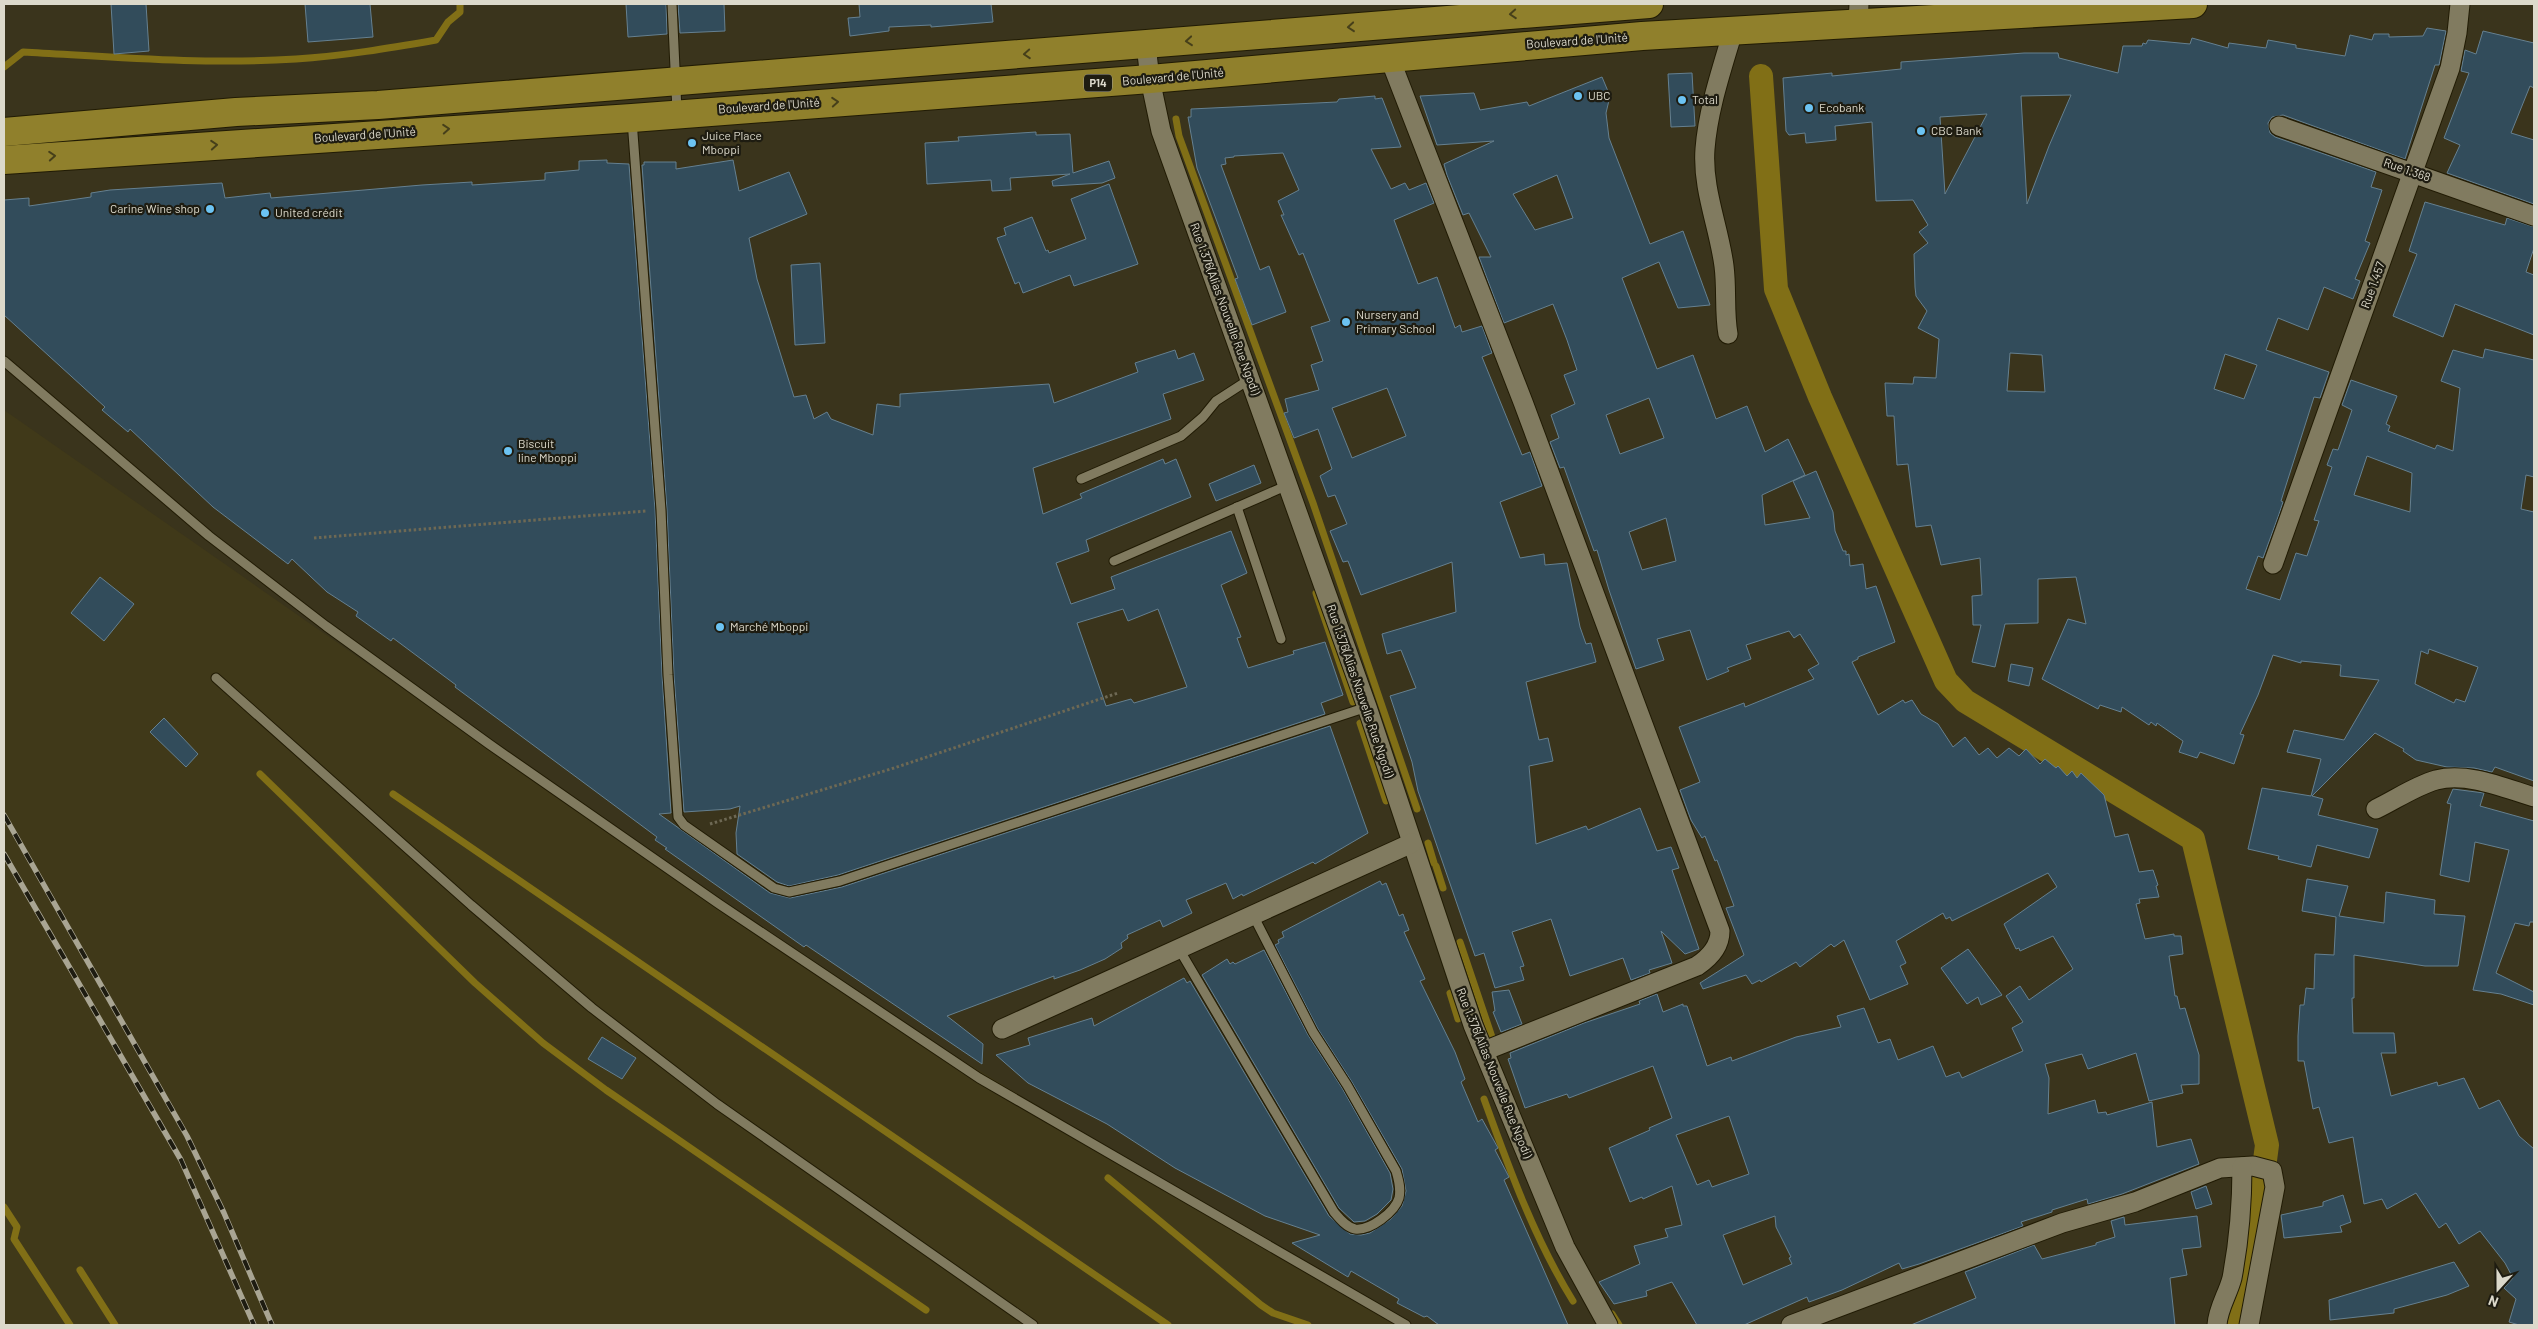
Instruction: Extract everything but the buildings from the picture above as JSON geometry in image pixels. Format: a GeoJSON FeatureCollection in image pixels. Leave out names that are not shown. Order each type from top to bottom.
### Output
{"type":"FeatureCollection","features":[{"type":"Feature","properties":{"kind":"main road"},"geometry":{"type":"LineString","coordinates":[[4,132],[236,112],[378,105],[1649,4]]}},
{"type":"Feature","properties":{"kind":"main road","name":"Boulevard de l'Unité"},"geometry":{"type":"LineString","coordinates":[[4,160],[632,118],[677,113],[1150,79],[1390,59],[1514,46],[1733,31],[1859,13],[2193,4]]}},
{"type":"Feature","properties":{"kind":"street","name":"Rue 1.457"},"geometry":{"type":"LineString","coordinates":[[2273,564],[2450,68],[2458,33],[2460,4]]}},
{"type":"Feature","properties":{"kind":"street"},"geometry":{"type":"LineString","coordinates":[[1728,334],[1725,318],[1724,267],[1707,184],[1705,150],[1713,101],[1733,31]]}},
{"type":"Feature","properties":{"kind":"street","name":"Rue 1.376(Alias Nouvelle Rue Ngodi)"},"geometry":{"type":"LineString","coordinates":[[1146,45],[1150,79],[1161,130],[1367,707],[1484,1051],[1565,1247],[1608,1325]]}},
{"type":"Feature","properties":{"kind":"street"},"geometry":{"type":"LineString","coordinates":[[1390,59],[1523,402],[1720,931],[1720,941],[1706,960],[1697,966],[1484,1051]]}},
{"type":"Feature","properties":{"kind":"street","name":"Rue 1.368"},"geometry":{"type":"LineString","coordinates":[[2279,126],[2534,216]]}},
{"type":"Feature","properties":{"kind":"street"},"geometry":{"type":"LineString","coordinates":[[2376,809],[2435,780],[2478,780],[2534,797]]}},
{"type":"Feature","properties":{"kind":"street"},"geometry":{"type":"LineString","coordinates":[[1002,1029],[1412,843]]}},
{"type":"Feature","properties":{"kind":"street"},"geometry":{"type":"LineString","coordinates":[[2217,1325],[2217,1316],[2232,1280],[2248,1166]]}},
{"type":"Feature","properties":{"kind":"street"},"geometry":{"type":"LineString","coordinates":[[1791,1325],[2062,1223],[2135,1202],[2220,1168],[2248,1166],[2272,1171],[2275,1187],[2249,1325]]}},
{"type":"Feature","properties":{"kind":"lane"},"geometry":{"type":"LineString","coordinates":[[672,4],[677,113]]}},
{"type":"Feature","properties":{"kind":"lane"},"geometry":{"type":"LineString","coordinates":[[632,118],[661,510],[668,675],[678,817],[691,830],[774,888],[789,892],[840,881],[1367,707]]}},
{"type":"Feature","properties":{"kind":"lane"},"geometry":{"type":"LineString","coordinates":[[4,362],[209,536],[318,620],[490,744],[718,904],[979,1078],[1406,1325]]}},
{"type":"Feature","properties":{"kind":"lane"},"geometry":{"type":"LineString","coordinates":[[1081,479],[1181,436],[1203,417],[1216,401],[1250,379]]}},
{"type":"Feature","properties":{"kind":"lane"},"geometry":{"type":"LineString","coordinates":[[1114,561],[1288,485]]}},
{"type":"Feature","properties":{"kind":"lane"},"geometry":{"type":"LineString","coordinates":[[1237,507],[1280,639]]}},
{"type":"Feature","properties":{"kind":"lane"},"geometry":{"type":"LineString","coordinates":[[216,678],[471,905],[592,1008],[717,1104],[1034,1325]]}},
{"type":"Feature","properties":{"kind":"lane"},"geometry":{"type":"LineString","coordinates":[[1179,949],[1334,1212],[1343,1222],[1356,1229],[1372,1225],[1393,1208],[1398,1200],[1400,1184],[1396,1171],[1347,1085],[1313,1032],[1253,915]]}},
{"type":"Feature","properties":{"kind":"path"},"geometry":{"type":"LineString","coordinates":[[314,538],[661,510]]}},
{"type":"Feature","properties":{"kind":"path"},"geometry":{"type":"LineString","coordinates":[[691,830],[894,768],[1118,693]]}},
{"type":"Feature","properties":{"kind":"shaded area"},"geometry":{"type":"Polygon","coordinates":[[[4,410],[762,939],[1400,1325],[4,1325],[4,410]]]}},
{"type":"Feature","properties":{"kind":"waterway"},"geometry":{"type":"LineString","coordinates":[[4,67],[23,52],[160,60],[228,61],[262,61],[331,56],[436,40],[448,22],[460,12],[460,4]]}},
{"type":"Feature","properties":{"kind":"waterway"},"geometry":{"type":"LineString","coordinates":[[1761,76],[1776,289],[1820,397],[1946,681],[1965,701],[2193,839],[2267,1145],[2254,1244],[2233,1325]]}},
{"type":"Feature","properties":{"kind":"waterway"},"geometry":{"type":"LineString","coordinates":[[1176,119],[1179,136],[1313,503],[1417,809]]}},
{"type":"Feature","properties":{"kind":"waterway"},"geometry":{"type":"LineString","coordinates":[[1316,593],[1353,702]]}},
{"type":"Feature","properties":{"kind":"waterway"},"geometry":{"type":"LineString","coordinates":[[1360,723],[1386,801]]}},
{"type":"Feature","properties":{"kind":"waterway"},"geometry":{"type":"LineString","coordinates":[[260,774],[475,983],[543,1043],[606,1090],[926,1310]]}},
{"type":"Feature","properties":{"kind":"waterway"},"geometry":{"type":"LineString","coordinates":[[393,794],[1168,1325]]}},
{"type":"Feature","properties":{"kind":"waterway"},"geometry":{"type":"LineString","coordinates":[[1428,843],[1434,863]]}},
{"type":"Feature","properties":{"kind":"waterway"},"geometry":{"type":"LineString","coordinates":[[1436,866],[1443,888]]}},
{"type":"Feature","properties":{"kind":"waterway"},"geometry":{"type":"LineString","coordinates":[[1460,942],[1493,1040]]}},
{"type":"Feature","properties":{"kind":"waterway"},"geometry":{"type":"LineString","coordinates":[[1450,993],[1458,1019]]}},
{"type":"Feature","properties":{"kind":"waterway"},"geometry":{"type":"LineString","coordinates":[[1484,1099],[1534,1228],[1573,1301]]}},
{"type":"Feature","properties":{"kind":"waterway"},"geometry":{"type":"LineString","coordinates":[[1108,1178],[1261,1305],[1273,1313],[1308,1325]]}},
{"type":"Feature","properties":{"kind":"waterway"},"geometry":{"type":"LineString","coordinates":[[4,1207],[17,1227],[14,1239],[70,1325]]}},
{"type":"Feature","properties":{"kind":"waterway"},"geometry":{"type":"LineString","coordinates":[[80,1270],[115,1325]]}},
{"type":"Feature","properties":{"kind":"waterway"},"geometry":{"type":"LineString","coordinates":[[1612,1314],[1619,1325]]}},
{"type":"Feature","properties":{"kind":"railway"},"geometry":{"type":"LineString","coordinates":[[4,815],[187,1136],[224,1213],[272,1325]]}},
{"type":"Feature","properties":{"kind":"railway"},"geometry":{"type":"LineString","coordinates":[[4,854],[181,1160],[254,1325]]}},
{"type":"Feature","properties":{"kind":"place","name":"UBC"},"geometry":{"type":"Point","coordinates":[1578,96]}},
{"type":"Feature","properties":{"kind":"place","name":"Total"},"geometry":{"type":"Point","coordinates":[1682,100]}},
{"type":"Feature","properties":{"kind":"place","name":"Ecobank"},"geometry":{"type":"Point","coordinates":[1809,108]}},
{"type":"Feature","properties":{"kind":"place","name":"CBC Bank"},"geometry":{"type":"Point","coordinates":[1921,131]}},
{"type":"Feature","properties":{"kind":"place","name":"Juice Place Mboppi"},"geometry":{"type":"Point","coordinates":[692,143]}},
{"type":"Feature","properties":{"kind":"place","name":"Carine Wine shop"},"geometry":{"type":"Point","coordinates":[210,209]}},
{"type":"Feature","properties":{"kind":"place","name":"United crédit"},"geometry":{"type":"Point","coordinates":[265,213]}},
{"type":"Feature","properties":{"kind":"place","name":"Nursery and Primary School"},"geometry":{"type":"Point","coordinates":[1346,322]}},
{"type":"Feature","properties":{"kind":"place","name":"Biscuit line Mboppi"},"geometry":{"type":"Point","coordinates":[508,451]}},
{"type":"Feature","properties":{"kind":"place","name":"Marché Mboppi"},"geometry":{"type":"Point","coordinates":[720,627]}}]}
